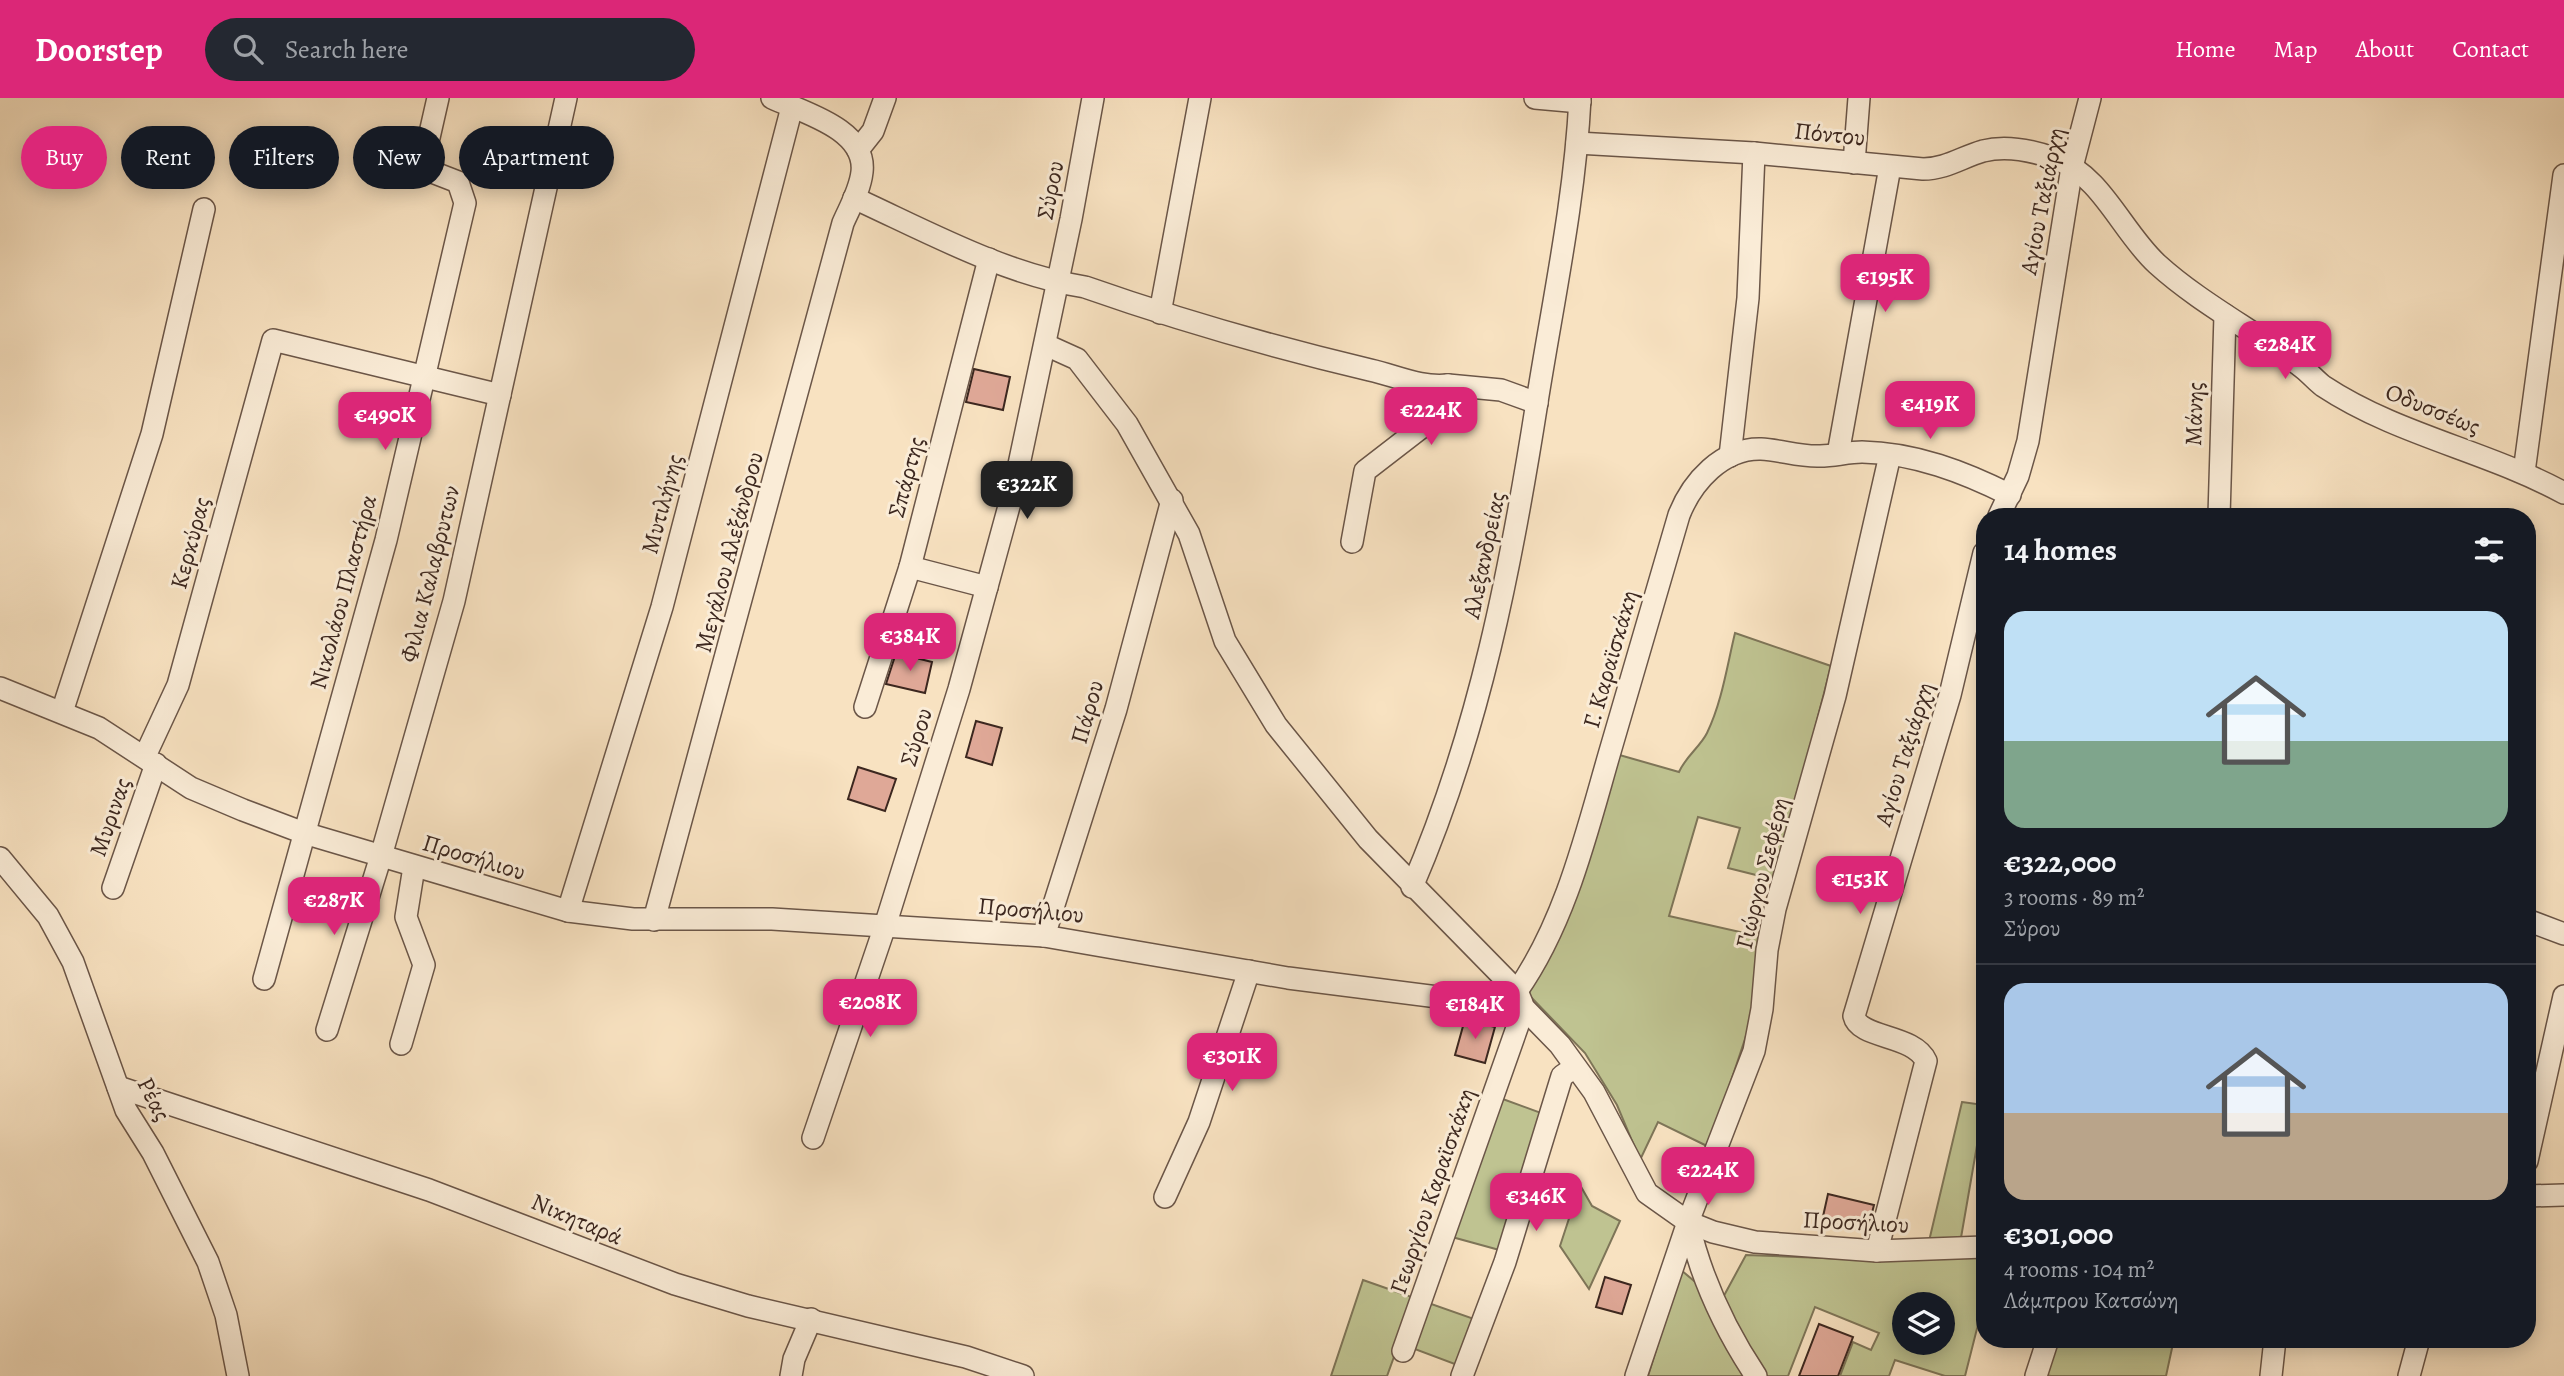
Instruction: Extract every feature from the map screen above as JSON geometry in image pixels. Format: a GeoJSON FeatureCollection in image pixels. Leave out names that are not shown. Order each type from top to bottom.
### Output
{"type":"FeatureCollection","features":[{"type":"Feature","properties":{"kind":"street","name":"Νικολάου Πλαστήρα"},"geometry":{"type":"LineString","coordinates":[[264,979],[386,540],[466,203],[458,183],[428,170],[428,142],[438,98]]}},
{"type":"Feature","properties":{"kind":"street","name":"Φιλια Καλαβρυτων"},"geometry":{"type":"LineString","coordinates":[[327,1030],[381,856],[454,601],[566,98]]}},
{"type":"Feature","properties":{"kind":"street"},"geometry":{"type":"LineString","coordinates":[[772,98],[831,125],[858,149],[873,131],[885,98]]}},
{"type":"Feature","properties":{"kind":"street","name":"Σύρου"},"geometry":{"type":"LineString","coordinates":[[813,1138],[885,926],[1014,488],[1093,98]]}},
{"type":"Feature","properties":{"kind":"street"},"geometry":{"type":"LineString","coordinates":[[1160,313],[1200,98]]}},
{"type":"Feature","properties":{"kind":"street"},"geometry":{"type":"LineString","coordinates":[[1535,98],[1580,100]]}},
{"type":"Feature","properties":{"kind":"street"},"geometry":{"type":"LineString","coordinates":[[1854,163],[1859,98]]}},
{"type":"Feature","properties":{"kind":"street","name":"Αγίου Ταξιάρχη"},"geometry":{"type":"LineString","coordinates":[[2003,508],[2028,440],[2073,167],[2090,98]]}},
{"type":"Feature","properties":{"kind":"street","name":"Αλεξανδρείας"},"geometry":{"type":"LineString","coordinates":[[1412,887],[1465,743],[1501,609],[1528,473],[1562,258],[1580,100]]}},
{"type":"Feature","properties":{"kind":"street","name":"Μυτιλήνης"},"geometry":{"type":"LineString","coordinates":[[568,911],[662,607],[792,107]]}},
{"type":"Feature","properties":{"kind":"street","name":"Πόντου"},"geometry":{"type":"LineString","coordinates":[[1577,144],[1754,153],[1890,167],[1939,168],[1981,151],[2002,149],[2049,157],[2073,167]]}},
{"type":"Feature","properties":{"kind":"street","name":"Μεγάλου Αλεξάνδρου"},"geometry":{"type":"LineString","coordinates":[[654,920],[844,223],[862,175],[858,149]]}},
{"type":"Feature","properties":{"kind":"street"},"geometry":{"type":"LineString","coordinates":[[1730,456],[1748,298],[1754,153]]}},
{"type":"Feature","properties":{"kind":"street"},"geometry":{"type":"LineString","coordinates":[[1838,454],[1890,167]]}},
{"type":"Feature","properties":{"kind":"street","name":"Οδυσσέως"},"geometry":{"type":"LineString","coordinates":[[2073,167],[2095,187],[2136,244],[2160,267],[2299,365],[2322,385],[2384,420],[2524,472],[2564,493]]}},
{"type":"Feature","properties":{"kind":"street"},"geometry":{"type":"LineString","coordinates":[[2524,472],[2564,175]]}},
{"type":"Feature","properties":{"kind":"street"},"geometry":{"type":"LineString","coordinates":[[854,198],[989,259],[1057,283],[1085,287],[1277,348],[1386,374],[1418,385],[1502,390],[1537,403]]}},
{"type":"Feature","properties":{"kind":"street"},"geometry":{"type":"LineString","coordinates":[[62,712],[152,434],[204,209]]}},
{"type":"Feature","properties":{"kind":"street","name":"Σπάρτης"},"geometry":{"type":"LineString","coordinates":[[865,707],[910,567],[989,259]]}},
{"type":"Feature","properties":{"kind":"street","name":"Μάνης"},"geometry":{"type":"LineString","coordinates":[[2219,508],[2225,314]]}},
{"type":"Feature","properties":{"kind":"street","name":"Κερκύρας"},"geometry":{"type":"LineString","coordinates":[[150,760],[178,685],[273,340],[425,376]]}},
{"type":"Feature","properties":{"kind":"street"},"geometry":{"type":"LineString","coordinates":[[1045,345],[1077,359],[1100,385],[1127,424],[1172,500],[1192,542],[1225,641],[1244,675],[1296,752],[1412,887],[1520,1000]]}},
{"type":"Feature","properties":{"kind":"street"},"geometry":{"type":"LineString","coordinates":[[425,376],[500,395]]}},
{"type":"Feature","properties":{"kind":"street"},"geometry":{"type":"LineString","coordinates":[[1352,542],[1365,471],[1422,427],[1433,403],[1448,385]]}},
{"type":"Feature","properties":{"kind":"street","name":"Γ. Καραϊσκάκη"},"geometry":{"type":"LineString","coordinates":[[1520,1000],[1560,909],[1593,808],[1679,515],[1699,480],[1730,456],[1760,449],[1817,457],[1838,454],[1890,454],[1945,467],[2010,495]]}},
{"type":"Feature","properties":{"kind":"street","name":"Γιώργου Σεφέρη"},"geometry":{"type":"LineString","coordinates":[[1636,1376],[1689,1222],[1754,1051],[1775,909],[1835,696],[1890,454]]}},
{"type":"Feature","properties":{"kind":"street","name":"Πάρου"},"geometry":{"type":"LineString","coordinates":[[1044,936],[1116,709],[1172,500]]}},
{"type":"Feature","properties":{"kind":"street"},"geometry":{"type":"LineString","coordinates":[[910,567],[987,587]]}},
{"type":"Feature","properties":{"kind":"street","name":"Αγίου Ταξιάρχη"},"geometry":{"type":"LineString","coordinates":[[1877,1251],[1926,1060],[1913,1046],[1861,1027],[1854,1016],[1950,695],[1976,586]]}},
{"type":"Feature","properties":{"kind":"street","name":"Προσήλιου"},"geometry":{"type":"LineString","coordinates":[[0,688],[99,728],[191,789],[304,833],[568,911],[610,918],[772,919],[1044,936],[1249,971],[1520,1000],[1560,1045],[1604,1108],[1647,1193],[1689,1222],[1713,1232],[1755,1242],[1877,1251],[1976,1247]]}},
{"type":"Feature","properties":{"kind":"street","name":"Μυρινας"},"geometry":{"type":"LineString","coordinates":[[113,888],[150,760]]}},
{"type":"Feature","properties":{"kind":"street","name":"Ρέας"},"geometry":{"type":"LineString","coordinates":[[0,858],[48,916],[73,962],[126,1110],[153,1153],[208,1262],[226,1315],[238,1376]]}},
{"type":"Feature","properties":{"kind":"street"},"geometry":{"type":"LineString","coordinates":[[401,1044],[424,965],[407,917],[414,867]]}},
{"type":"Feature","properties":{"kind":"street"},"geometry":{"type":"LineString","coordinates":[[2536,923],[2564,934]]}},
{"type":"Feature","properties":{"kind":"street"},"geometry":{"type":"LineString","coordinates":[[1165,1196],[1199,1122],[1249,971]]}},
{"type":"Feature","properties":{"kind":"street"},"geometry":{"type":"LineString","coordinates":[[2536,1121],[2564,996]]}},
{"type":"Feature","properties":{"kind":"street","name":"Γεωργίου Καραϊσκάκη"},"geometry":{"type":"LineString","coordinates":[[1403,1351],[1520,1000]]}},
{"type":"Feature","properties":{"kind":"street"},"geometry":{"type":"LineString","coordinates":[[1462,1376],[1505,1262],[1562,1076],[1575,1067]]}},
{"type":"Feature","properties":{"kind":"street","name":"Νικηταρά"},"geometry":{"type":"LineString","coordinates":[[118,1087],[429,1190],[543,1231],[617,1264],[675,1284],[748,1306],[967,1357],[1023,1376]]}},
{"type":"Feature","properties":{"kind":"street"},"geometry":{"type":"LineString","coordinates":[[2536,1196],[2564,1195]]}},
{"type":"Feature","properties":{"kind":"street"},"geometry":{"type":"LineString","coordinates":[[1689,1222],[1697,1258],[1714,1303],[1733,1342],[1756,1376]]}},
{"type":"Feature","properties":{"kind":"street"},"geometry":{"type":"LineString","coordinates":[[791,1376],[794,1359],[811,1319]]}},
{"type":"Feature","properties":{"kind":"street"},"geometry":{"type":"LineString","coordinates":[[2036,1376],[2045,1348]]}},
{"type":"Feature","properties":{"kind":"street"},"geometry":{"type":"LineString","coordinates":[[2271,1376],[2274,1348]]}},
{"type":"Feature","properties":{"kind":"street"},"geometry":{"type":"LineString","coordinates":[[2409,1376],[2417,1348]]}},
{"type":"Feature","properties":{"kind":"green space"},"geometry":{"type":"Polygon","coordinates":[[[1735,633],[1831,666],[1776,880],[1728,868],[1740,828],[1698,817],[1669,916],[1758,936],[1752,1018],[1709,1147],[1658,1122],[1640,1160],[1617,1105],[1585,1053],[1527,993],[1616,754],[1679,772],[1704,738],[1712,721],[1735,633]]]}},
{"type":"Feature","properties":{"kind":"green space"},"geometry":{"type":"Polygon","coordinates":[[[1500,1098],[1544,1114],[1503,1251],[1452,1237],[1500,1098]]]}},
{"type":"Feature","properties":{"kind":"green space"},"geometry":{"type":"Polygon","coordinates":[[[1962,1102],[1976,1104],[1976,1151],[1958,1255],[1976,1254],[1976,1333],[1965,1376],[1945,1376],[1895,1360],[1889,1376],[1840,1376],[1853,1342],[1871,1350],[1879,1333],[1815,1307],[1788,1376],[1648,1376],[1681,1270],[1700,1286],[1714,1314],[1746,1255],[1849,1259],[1925,1258],[1962,1102]]]}},
{"type":"Feature","properties":{"kind":"green space"},"geometry":{"type":"Polygon","coordinates":[[[1580,1185],[1592,1206],[1620,1221],[1589,1289],[1560,1246],[1580,1185]]]}},
{"type":"Feature","properties":{"kind":"green space"},"geometry":{"type":"Polygon","coordinates":[[[1363,1280],[1477,1320],[1460,1366],[1399,1343],[1387,1376],[1331,1376],[1363,1280]]]}},
{"type":"Feature","properties":{"kind":"green space"},"geometry":{"type":"Polygon","coordinates":[[[2054,1348],[2172,1348],[2166,1376],[2046,1375],[2054,1348]]]}},
{"type":"Feature","properties":{"kind":"building"},"geometry":{"type":"Polygon","coordinates":[[[974,369],[1010,377],[1003,410],[966,402],[974,369]]]}},
{"type":"Feature","properties":{"kind":"building"},"geometry":{"type":"Polygon","coordinates":[[[896,653],[932,662],[925,693],[886,684],[896,653]]]}},
{"type":"Feature","properties":{"kind":"building"},"geometry":{"type":"Polygon","coordinates":[[[976,721],[1002,728],[992,765],[966,757],[976,721]]]}},
{"type":"Feature","properties":{"kind":"building"},"geometry":{"type":"Polygon","coordinates":[[[858,767],[896,779],[885,811],[848,799],[858,767]]]}},
{"type":"Feature","properties":{"kind":"building"},"geometry":{"type":"Polygon","coordinates":[[[1465,1019],[1495,1027],[1485,1063],[1455,1055],[1465,1019]]]}},
{"type":"Feature","properties":{"kind":"building"},"geometry":{"type":"Polygon","coordinates":[[[1828,1194],[1874,1205],[1867,1232],[1822,1221],[1828,1194]]]}},
{"type":"Feature","properties":{"kind":"building"},"geometry":{"type":"Polygon","coordinates":[[[1605,1277],[1631,1285],[1622,1314],[1596,1307],[1605,1277]]]}},
{"type":"Feature","properties":{"kind":"building"},"geometry":{"type":"Polygon","coordinates":[[[1819,1324],[1853,1337],[1838,1376],[1799,1376],[1819,1324]]]}}]}
